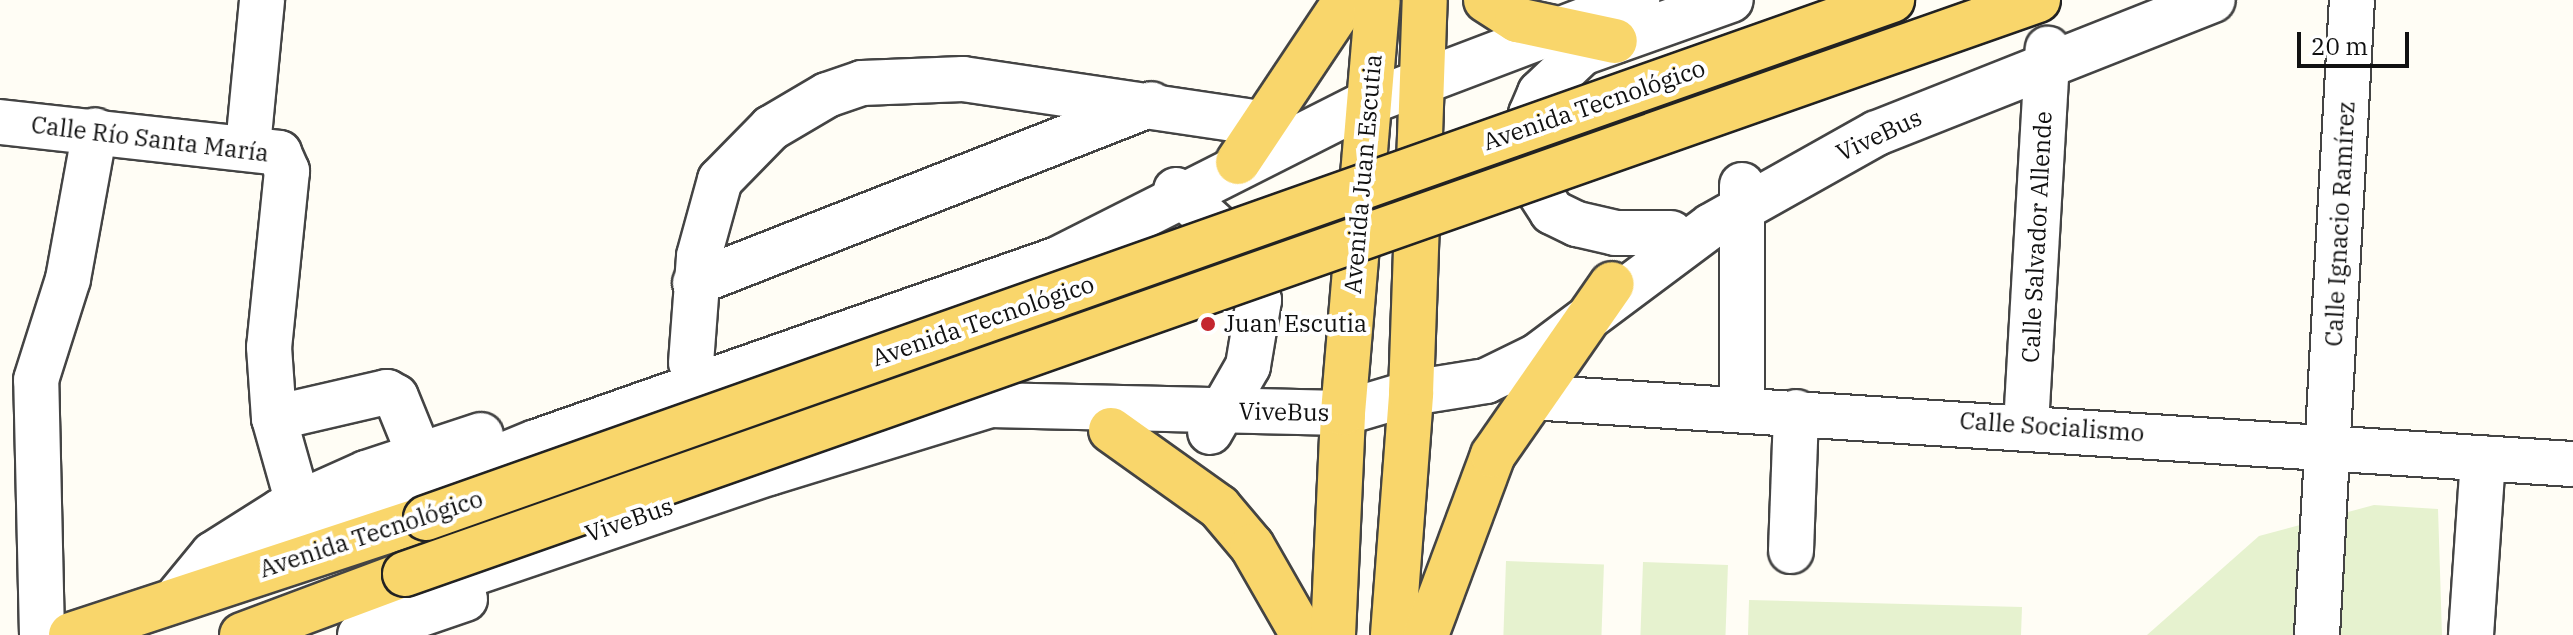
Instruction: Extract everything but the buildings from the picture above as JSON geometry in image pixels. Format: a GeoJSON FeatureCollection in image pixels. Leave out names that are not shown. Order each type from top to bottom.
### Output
{"type":"FeatureCollection","features":[{"type":"Feature","properties":{"kind":"main road"},"geometry":{"type":"LineString","coordinates":[[1238,162],[1261,123],[1346,0]]}},
{"type":"Feature","properties":{"kind":"main road","name":"Avenida Juan Escutia"},"geometry":{"type":"LineString","coordinates":[[1378,0],[1393,95],[1411,393],[1393,635]]}},
{"type":"Feature","properties":{"kind":"main road","name":"Avenida Juan Escutia"},"geometry":{"type":"LineString","coordinates":[[1333,635],[1343,413],[1393,95],[1425,0]]}},
{"type":"Feature","properties":{"kind":"main road"},"geometry":{"type":"LineString","coordinates":[[1486,0],[1517,20],[1584,42]]}},
{"type":"Feature","properties":{"kind":"main road","name":"Avenida Tecnológico"},"geometry":{"type":"LineString","coordinates":[[69,635],[182,592],[426,518],[1892,0]]}},
{"type":"Feature","properties":{"kind":"main road","name":"Avenida Tecnológico"},"geometry":{"type":"LineString","coordinates":[[242,635],[405,574],[2038,0]]}},
{"type":"Feature","properties":{"kind":"main road"},"geometry":{"type":"LineString","coordinates":[[1426,635],[1493,455],[1530,397],[1600,301]]}},
{"type":"Feature","properties":{"kind":"main road"},"geometry":{"type":"LineString","coordinates":[[1111,430],[1219,507],[1252,546],[1303,635]]}},
{"type":"Feature","properties":{"kind":"street"},"geometry":{"type":"LineString","coordinates":[[248,146],[262,0]]}},
{"type":"Feature","properties":{"kind":"street"},"geometry":{"type":"LineString","coordinates":[[1637,0],[1584,42],[1540,93],[1531,114],[1528,134],[1536,187],[1552,212],[1577,224],[1615,233],[1671,233]]}},
{"type":"Feature","properties":{"kind":"street"},"geometry":{"type":"LineString","coordinates":[[182,592],[536,442],[1058,259],[1238,162],[1393,95],[1731,0]]}},
{"type":"Feature","properties":{"kind":"street"},"geometry":{"type":"LineString","coordinates":[[2048,55],[2178,0]]}},
{"type":"Feature","properties":{"kind":"street"},"geometry":{"type":"LineString","coordinates":[[1600,301],[1671,233],[1742,193],[1873,111],[2213,0]]}},
{"type":"Feature","properties":{"kind":"street","name":"Calle Ignacio Ramírez"},"geometry":{"type":"LineString","coordinates":[[2317,635],[2352,0]]}},
{"type":"Feature","properties":{"kind":"street","name":"Calle Salvador Allende"},"geometry":{"type":"LineString","coordinates":[[2026,425],[2048,55]]}},
{"type":"Feature","properties":{"kind":"street"},"geometry":{"type":"LineString","coordinates":[[691,363],[695,283],[706,219],[720,180],[771,128],[827,95],[912,77],[1153,103],[1261,123]]}},
{"type":"Feature","properties":{"kind":"street"},"geometry":{"type":"LineString","coordinates":[[182,592],[235,537],[298,503],[420,456],[1180,193],[1393,95]]}},
{"type":"Feature","properties":{"kind":"street"},"geometry":{"type":"LineString","coordinates":[[695,283],[1153,103]]}},
{"type":"Feature","properties":{"kind":"street","name":"Calle Río Santa María"},"geometry":{"type":"LineString","coordinates":[[0,122],[248,146],[279,153],[287,171],[270,315],[274,418],[298,503]]}},
{"type":"Feature","properties":{"kind":"street"},"geometry":{"type":"LineString","coordinates":[[42,635],[18,379],[68,279],[95,130]]}},
{"type":"Feature","properties":{"kind":"street"},"geometry":{"type":"LineString","coordinates":[[1180,193],[1235,243],[1259,300],[1251,355],[1214,424]]}},
{"type":"Feature","properties":{"kind":"street"},"geometry":{"type":"LineString","coordinates":[[360,635],[932,443],[992,433],[1111,430],[1343,413],[1411,393],[1491,359],[1600,301],[1742,193]]}},
{"type":"Feature","properties":{"kind":"street"},"geometry":{"type":"LineString","coordinates":[[1742,193],[1742,409]]}},
{"type":"Feature","properties":{"kind":"street"},"geometry":{"type":"LineString","coordinates":[[274,418],[387,392],[396,397],[420,456]]}},
{"type":"Feature","properties":{"kind":"street","name":"Calle Socialismo"},"geometry":{"type":"LineString","coordinates":[[1530,397],[2026,425],[2573,464]]}},
{"type":"Feature","properties":{"kind":"street","name":"ViveBus"},"geometry":{"type":"LineString","coordinates":[[289,635],[769,473],[990,405],[1214,424]]}},
{"type":"Feature","properties":{"kind":"street"},"geometry":{"type":"LineString","coordinates":[[1791,551],[1796,412]]}},
{"type":"Feature","properties":{"kind":"street"},"geometry":{"type":"LineString","coordinates":[[2471,635],[2483,458]]}},
{"type":"Feature","properties":{"kind":"green space"},"geometry":{"type":"Polygon","coordinates":[[[2374,505],[2438,509],[2442,635],[2147,635],[2259,536],[2374,505]]]}},
{"type":"Feature","properties":{"kind":"green space"},"geometry":{"type":"Polygon","coordinates":[[[1506,561],[1604,564],[1601,635],[1503,635],[1506,561]]]}},
{"type":"Feature","properties":{"kind":"green space"},"geometry":{"type":"Polygon","coordinates":[[[1643,562],[1728,565],[1726,635],[1640,635],[1643,562]]]}},
{"type":"Feature","properties":{"kind":"green space"},"geometry":{"type":"Polygon","coordinates":[[[1749,600],[2022,607],[2021,635],[1748,635],[1749,600]]]}},
{"type":"Feature","properties":{"kind":"place","name":"Juan Escutia"},"geometry":{"type":"Point","coordinates":[1208,324]}}]}
